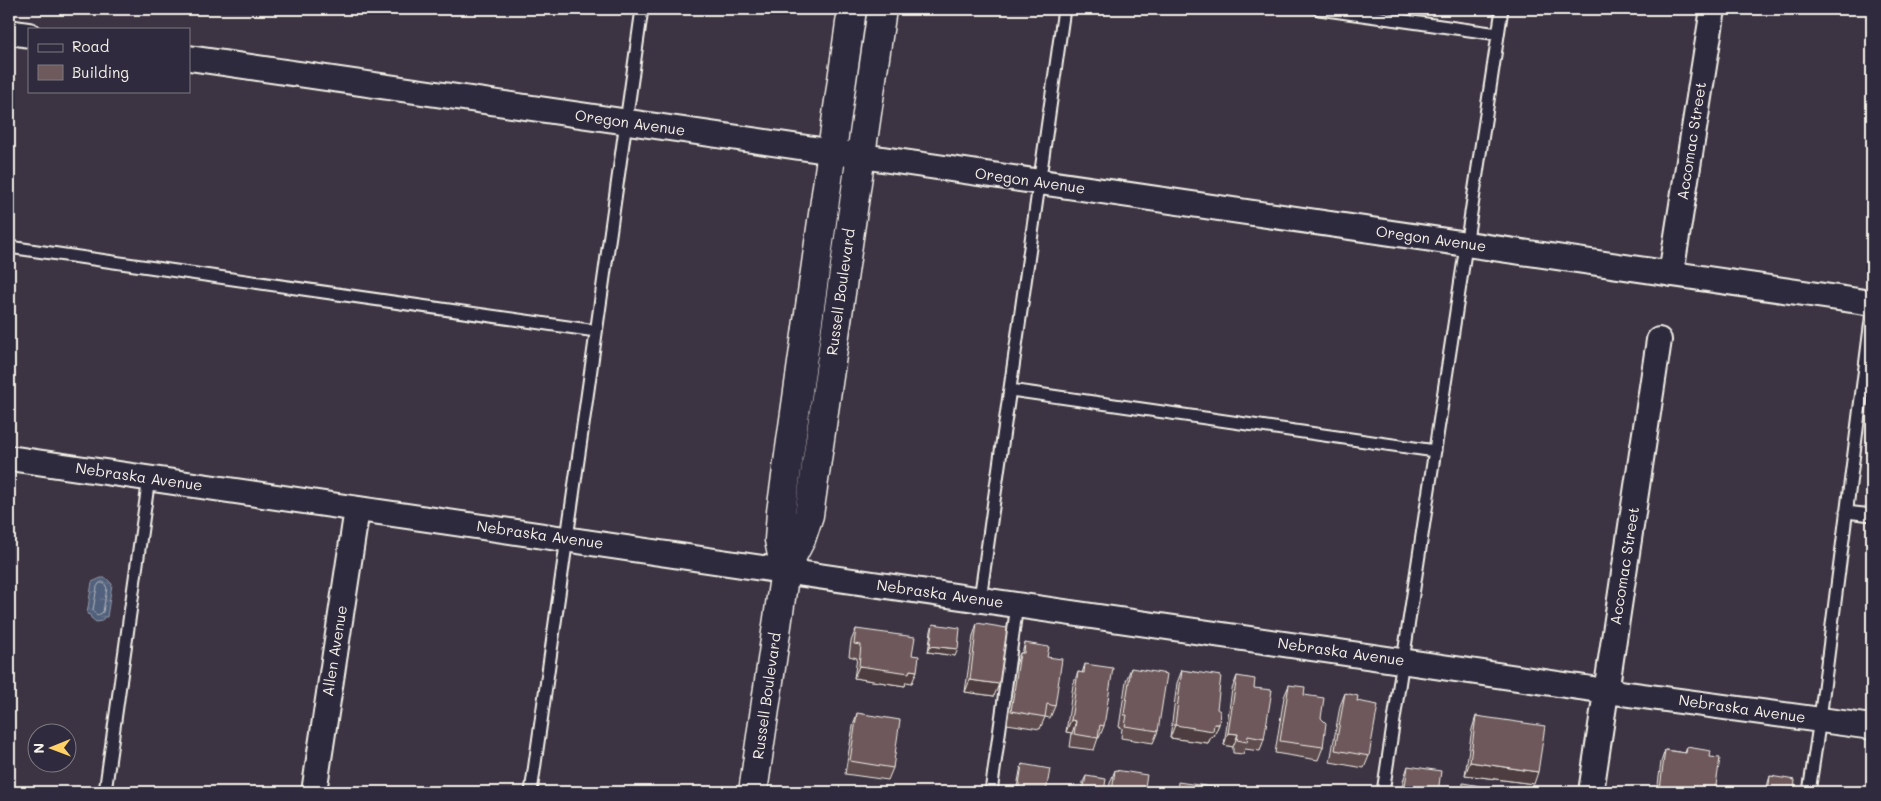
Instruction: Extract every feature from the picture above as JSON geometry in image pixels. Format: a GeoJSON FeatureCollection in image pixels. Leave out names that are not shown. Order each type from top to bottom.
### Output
{"type":"FeatureCollection","features":[{"type":"Feature","properties":{"kind":"main road","name":"Russell Boulevard"},"geometry":{"type":"LineString","coordinates":[[785,570],[779,540],[781,512],[852,9]]}},
{"type":"Feature","properties":{"kind":"main road","name":"Russell Boulevard"},"geometry":{"type":"LineString","coordinates":[[753,792],[785,570],[801,539],[809,515],[882,9]]}},
{"type":"Feature","properties":{"kind":"street","name":"Accomac Street"},"geometry":{"type":"LineString","coordinates":[[1671,274],[1713,9]]}},
{"type":"Feature","properties":{"kind":"street"},"geometry":{"type":"LineString","coordinates":[[9,32],[28,35]]}},
{"type":"Feature","properties":{"kind":"street","name":"Oregon Avenue"},"geometry":{"type":"LineString","coordinates":[[190,58],[1872,303]]}},
{"type":"Feature","properties":{"kind":"street","name":"Accomac Street"},"geometry":{"type":"LineString","coordinates":[[1591,792],[1659,340]]}},
{"type":"Feature","properties":{"kind":"street","name":"Nebraska Avenue"},"geometry":{"type":"LineString","coordinates":[[9,458],[1606,691],[1872,727]]}},
{"type":"Feature","properties":{"kind":"street","name":"Allen Avenue"},"geometry":{"type":"LineString","coordinates":[[314,792],[357,509]]}},
{"type":"Feature","properties":{"kind":"lane"},"geometry":{"type":"LineString","coordinates":[[531,792],[642,9]]}},
{"type":"Feature","properties":{"kind":"lane"},"geometry":{"type":"LineString","coordinates":[[980,599],[1064,9]]}},
{"type":"Feature","properties":{"kind":"lane"},"geometry":{"type":"LineString","coordinates":[[1319,9],[1498,34]]}},
{"type":"Feature","properties":{"kind":"lane"},"geometry":{"type":"LineString","coordinates":[[1383,792],[1468,244],[1502,9]]}},
{"type":"Feature","properties":{"kind":"lane"},"geometry":{"type":"LineString","coordinates":[[9,247],[596,331]]}},
{"type":"Feature","properties":{"kind":"lane"},"geometry":{"type":"LineString","coordinates":[[1809,792],[1872,312]]}},
{"type":"Feature","properties":{"kind":"lane"},"geometry":{"type":"LineString","coordinates":[[1010,390],[1435,451]]}},
{"type":"Feature","properties":{"kind":"lane"},"geometry":{"type":"LineString","coordinates":[[105,792],[149,478]]}},
{"type":"Feature","properties":{"kind":"lane"},"geometry":{"type":"LineString","coordinates":[[1846,512],[1872,516]]}},
{"type":"Feature","properties":{"kind":"lane"},"geometry":{"type":"LineString","coordinates":[[991,792],[1017,605]]}},
{"type":"Feature","properties":{"kind":"water"},"geometry":{"type":"Polygon","coordinates":[[[106,578],[112,584],[107,617],[104,617],[102,621],[96,622],[87,614],[92,582],[106,578]]]}},
{"type":"Feature","properties":{"kind":"building"},"geometry":{"type":"Polygon","coordinates":[[[977,623],[1007,628],[999,684],[970,680],[977,623]]]}},
{"type":"Feature","properties":{"kind":"building"},"geometry":{"type":"Polygon","coordinates":[[[933,624],[960,628],[958,649],[930,646],[933,624]]]}},
{"type":"Feature","properties":{"kind":"building"},"geometry":{"type":"Polygon","coordinates":[[[856,629],[915,637],[912,655],[919,656],[917,671],[910,670],[909,673],[859,666],[861,645],[854,644],[856,629]]]}},
{"type":"Feature","properties":{"kind":"building"},"geometry":{"type":"Polygon","coordinates":[[[1025,643],[1049,647],[1047,657],[1062,659],[1055,706],[1047,704],[1045,717],[1011,711],[1020,653],[1024,653],[1025,643]]]}},
{"type":"Feature","properties":{"kind":"building"},"geometry":{"type":"Polygon","coordinates":[[[1085,664],[1113,668],[1104,726],[1100,725],[1098,738],[1074,734],[1076,721],[1071,720],[1078,672],[1084,673],[1085,664]]]}},
{"type":"Feature","properties":{"kind":"building"},"geometry":{"type":"Polygon","coordinates":[[[1131,668],[1167,674],[1158,731],[1125,726],[1127,715],[1124,715],[1131,668]]]}},
{"type":"Feature","properties":{"kind":"building"},"geometry":{"type":"Polygon","coordinates":[[[1182,670],[1221,676],[1217,709],[1220,711],[1219,724],[1214,724],[1213,731],[1175,725],[1182,670]]]}},
{"type":"Feature","properties":{"kind":"building"},"geometry":{"type":"Polygon","coordinates":[[[1237,676],[1255,679],[1254,688],[1272,690],[1264,739],[1248,736],[1247,742],[1237,740],[1238,734],[1228,733],[1237,676]]]}},
{"type":"Feature","properties":{"kind":"building"},"geometry":{"type":"Polygon","coordinates":[[[1289,685],[1305,687],[1304,695],[1324,698],[1321,718],[1326,723],[1323,747],[1280,741],[1289,685]]]}},
{"type":"Feature","properties":{"kind":"building"},"geometry":{"type":"Polygon","coordinates":[[[1345,693],[1358,696],[1357,701],[1378,705],[1369,756],[1335,750],[1345,693]]]}},
{"type":"Feature","properties":{"kind":"building"},"geometry":{"type":"Polygon","coordinates":[[[857,713],[900,720],[893,768],[850,761],[857,713]]]}},
{"type":"Feature","properties":{"kind":"building"},"geometry":{"type":"Polygon","coordinates":[[[1476,716],[1545,726],[1538,772],[1470,762],[1476,716]]]}},
{"type":"Feature","properties":{"kind":"building"},"geometry":{"type":"Polygon","coordinates":[[[1687,747],[1711,751],[1710,757],[1720,758],[1715,792],[1681,792],[1660,789],[1665,750],[1686,753],[1687,747]]]}},
{"type":"Feature","properties":{"kind":"building"},"geometry":{"type":"Polygon","coordinates":[[[1022,764],[1050,769],[1046,792],[1018,792],[1022,764]]]}},
{"type":"Feature","properties":{"kind":"building"},"geometry":{"type":"Polygon","coordinates":[[[1408,766],[1441,771],[1438,792],[1404,792],[1408,766]]]}},
{"type":"Feature","properties":{"kind":"building"},"geometry":{"type":"Polygon","coordinates":[[[1115,770],[1147,775],[1144,792],[1112,792],[1115,770]]]}},
{"type":"Feature","properties":{"kind":"building"},"geometry":{"type":"Polygon","coordinates":[[[1086,776],[1106,779],[1104,792],[1083,792],[1086,776]]]}},
{"type":"Feature","properties":{"kind":"building"},"geometry":{"type":"Polygon","coordinates":[[[1770,776],[1795,780],[1794,792],[1768,792],[1770,776]]]}},
{"type":"Feature","properties":{"kind":"building"},"geometry":{"type":"Polygon","coordinates":[[[1178,782],[1212,787],[1211,792],[1177,792],[1178,782]]]}},
{"type":"Feature","properties":{"kind":"building"},"geometry":{"type":"Polygon","coordinates":[[[1463,783],[1480,786],[1480,790],[1495,792],[1462,792],[1463,783]]]}}]}
